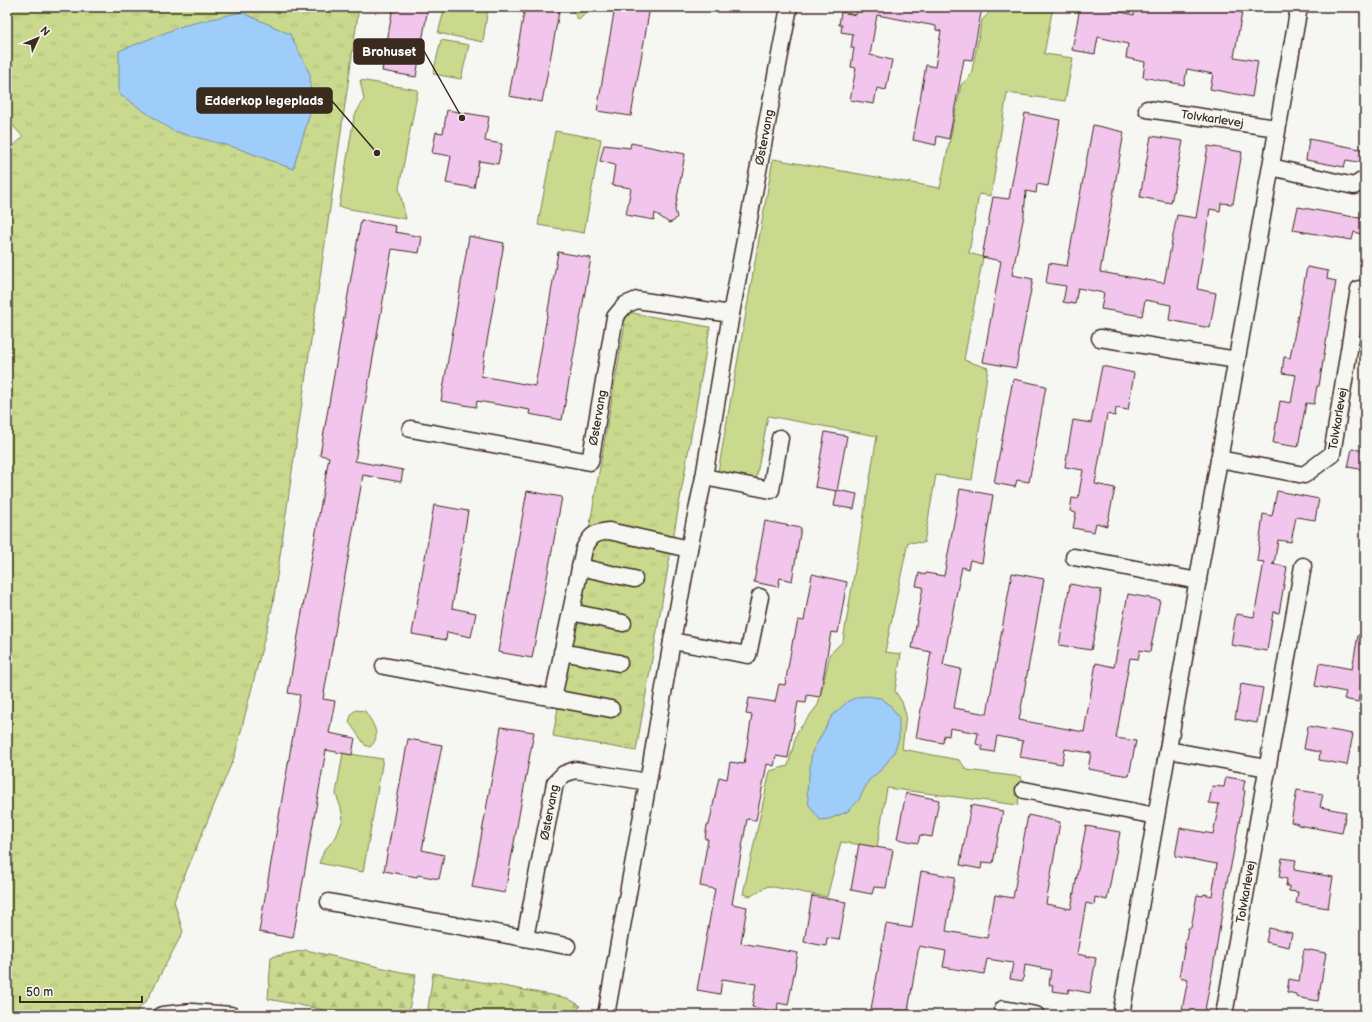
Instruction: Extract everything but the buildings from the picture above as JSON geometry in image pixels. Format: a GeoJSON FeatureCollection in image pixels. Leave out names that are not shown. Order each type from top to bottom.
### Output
{"type":"FeatureCollection","features":[{"type":"Feature","properties":{"kind":"street","name":"Østervang"},"geometry":{"type":"LineString","coordinates":[[606,1015],[672,641],[704,477],[731,314],[789,7]]}},
{"type":"Feature","properties":{"kind":"street"},"geometry":{"type":"LineString","coordinates":[[1121,1015],[1299,7]]}},
{"type":"Feature","properties":{"kind":"street","name":"Tolvkarlevej"},"geometry":{"type":"LineString","coordinates":[[1147,109],[1277,128]]}},
{"type":"Feature","properties":{"kind":"street"},"geometry":{"type":"LineString","coordinates":[[1271,167],[1354,186],[1365,179]]}},
{"type":"Feature","properties":{"kind":"street","name":"Tolvkarlevej"},"geometry":{"type":"LineString","coordinates":[[1219,459],[1304,475],[1332,454],[1359,289]]}},
{"type":"Feature","properties":{"kind":"street","name":"Østervang"},"geometry":{"type":"LineString","coordinates":[[411,428],[590,462],[615,316],[625,305],[637,300],[731,314]]}},
{"type":"Feature","properties":{"kind":"street"},"geometry":{"type":"LineString","coordinates":[[1100,338],[1237,360]]}},
{"type":"Feature","properties":{"kind":"street"},"geometry":{"type":"LineString","coordinates":[[704,477],[771,490],[780,438]]}},
{"type":"Feature","properties":{"kind":"street"},"geometry":{"type":"LineString","coordinates":[[553,698],[584,549],[589,538],[597,533],[609,531],[689,549]]}},
{"type":"Feature","properties":{"kind":"street"},"geometry":{"type":"LineString","coordinates":[[1074,557],[1198,581]]}},
{"type":"Feature","properties":{"kind":"street","name":"Tolvkarlevej"},"geometry":{"type":"LineString","coordinates":[[1224,1015],[1303,566]]}},
{"type":"Feature","properties":{"kind":"street"},"geometry":{"type":"LineString","coordinates":[[580,567],[634,579]]}},
{"type":"Feature","properties":{"kind":"street"},"geometry":{"type":"LineString","coordinates":[[672,641],[748,655],[760,597]]}},
{"type":"Feature","properties":{"kind":"street"},"geometry":{"type":"LineString","coordinates":[[571,612],[623,623]]}},
{"type":"Feature","properties":{"kind":"street"},"geometry":{"type":"LineString","coordinates":[[562,652],[619,663]]}},
{"type":"Feature","properties":{"kind":"street"},"geometry":{"type":"LineString","coordinates":[[384,666],[611,709]]}},
{"type":"Feature","properties":{"kind":"street"},"geometry":{"type":"LineString","coordinates":[[1168,750],[1267,768]]}},
{"type":"Feature","properties":{"kind":"street","name":"Østervang"},"geometry":{"type":"LineString","coordinates":[[525,938],[555,783],[564,774],[576,770],[648,782]]}},
{"type":"Feature","properties":{"kind":"street"},"geometry":{"type":"LineString","coordinates":[[1024,790],[1156,816]]}},
{"type":"Feature","properties":{"kind":"street"},"geometry":{"type":"LineString","coordinates":[[329,902],[567,946]]}},
{"type":"Feature","properties":{"kind":"street"},"geometry":{"type":"LineString","coordinates":[[1003,1009],[1036,1015]]}},
{"type":"Feature","properties":{"kind":"street"},"geometry":{"type":"LineString","coordinates":[[162,1015],[192,1013],[231,1015]]}},
{"type":"Feature","properties":{"kind":"green space"},"geometry":{"type":"Polygon","coordinates":[[[7,7],[359,7],[273,604],[235,755],[174,901],[183,932],[147,1000],[133,1015],[7,1015],[7,152],[23,137],[7,119],[7,7]]]}},
{"type":"Feature","properties":{"kind":"green space"},"geometry":{"type":"Polygon","coordinates":[[[445,7],[488,7],[483,42],[438,33],[445,7]]]}},
{"type":"Feature","properties":{"kind":"green space"},"geometry":{"type":"Polygon","coordinates":[[[566,7],[597,7],[596,12],[592,10],[588,11],[579,20],[572,10],[567,10],[566,7]]]}},
{"type":"Feature","properties":{"kind":"green space"},"geometry":{"type":"Polygon","coordinates":[[[991,7],[1053,7],[1044,54],[1073,58],[1065,101],[1007,93],[991,196],[979,194],[969,253],[983,257],[964,360],[988,368],[972,480],[936,475],[924,543],[908,542],[885,652],[901,654],[895,691],[902,702],[906,715],[902,749],[959,760],[967,770],[1021,777],[1018,805],[887,788],[877,847],[841,842],[827,897],[768,886],[751,896],[743,894],[770,771],[788,766],[797,732],[818,705],[830,654],[843,641],[877,436],[768,416],[756,479],[718,472],[773,159],[940,188],[961,85],[971,75],[982,20],[990,12],[991,7]]]}},
{"type":"Feature","properties":{"kind":"green space"},"geometry":{"type":"Polygon","coordinates":[[[441,40],[469,45],[461,79],[433,74],[441,40]]]}},
{"type":"Feature","properties":{"kind":"green space"},"geometry":{"type":"Polygon","coordinates":[[[360,80],[418,90],[399,188],[406,219],[339,207],[354,117],[364,99],[360,80]]]}},
{"type":"Feature","properties":{"kind":"green space"},"geometry":{"type":"Polygon","coordinates":[[[555,131],[601,139],[584,233],[538,225],[555,131]]]}},
{"type":"Feature","properties":{"kind":"green space"},"geometry":{"type":"Polygon","coordinates":[[[627,312],[710,327],[636,751],[553,736],[627,312]]]}},
{"type":"Feature","properties":{"kind":"green space"},"geometry":{"type":"Polygon","coordinates":[[[356,710],[365,711],[375,729],[376,738],[370,747],[365,745],[349,722],[352,713],[356,710]]]}},
{"type":"Feature","properties":{"kind":"green space"},"geometry":{"type":"Polygon","coordinates":[[[343,753],[383,759],[363,872],[319,863],[324,851],[336,837],[343,819],[336,794],[343,753]]]}},
{"type":"Feature","properties":{"kind":"green space"},"geometry":{"type":"Polygon","coordinates":[[[306,950],[401,972],[416,974],[408,1015],[350,1015],[268,999],[271,957],[306,950]]]}},
{"type":"Feature","properties":{"kind":"green space"},"geometry":{"type":"Polygon","coordinates":[[[433,973],[567,998],[581,1006],[572,1015],[430,1015],[428,1009],[433,973]]]}},
{"type":"Feature","properties":{"kind":"water"},"geometry":{"type":"Polygon","coordinates":[[[241,12],[290,34],[310,74],[311,110],[293,169],[237,148],[173,131],[119,94],[119,51],[182,26],[241,12]]]}},
{"type":"Feature","properties":{"kind":"water"},"geometry":{"type":"Polygon","coordinates":[[[866,696],[881,698],[890,705],[899,718],[899,738],[894,753],[881,770],[869,780],[858,801],[847,812],[829,819],[820,820],[809,805],[807,791],[812,752],[832,716],[848,701],[866,696]]]}},
{"type":"Feature","properties":{"kind":"place","name":"Brohuset"},"geometry":{"type":"Point","coordinates":[462,118]}},
{"type":"Feature","properties":{"kind":"place","name":"Edderkop legeplads"},"geometry":{"type":"Point","coordinates":[377,153]}}]}
